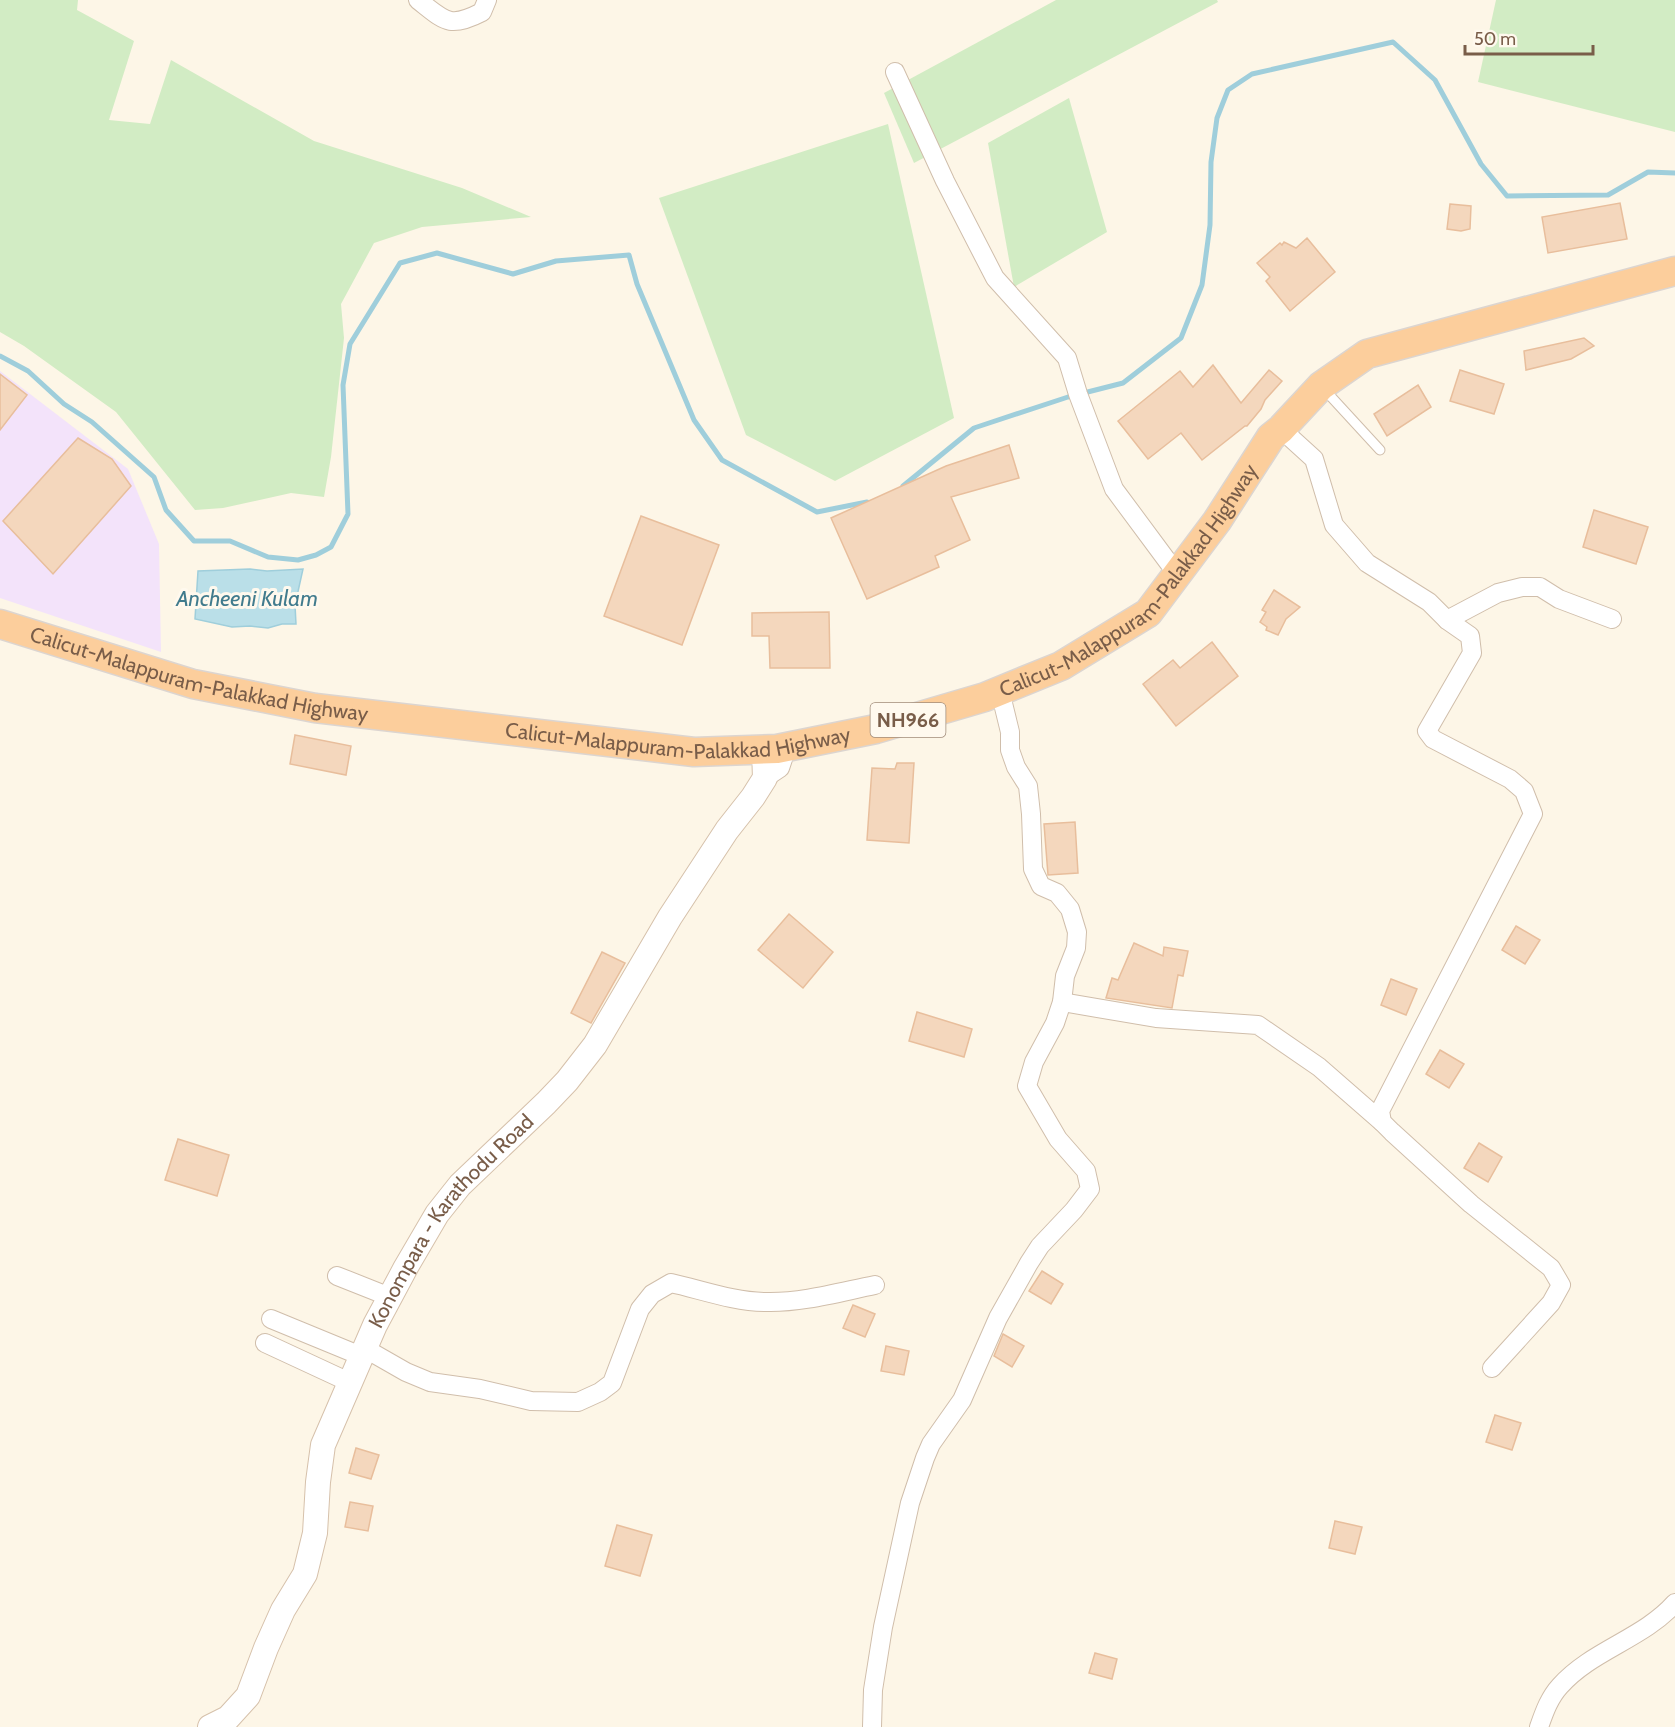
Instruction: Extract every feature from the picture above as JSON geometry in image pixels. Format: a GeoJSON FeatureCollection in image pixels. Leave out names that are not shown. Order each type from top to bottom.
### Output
{"type":"FeatureCollection","features":[{"type":"Feature","properties":{"kind":"highway","name":"Calicut-Malappuram-Palakkad Highway"},"geometry":{"type":"LineString","coordinates":[[0,624],[193,684],[315,708],[694,752],[772,758],[1000,691],[1061,666],[1148,613],[1217,521],[1271,437],[1321,386],[1367,354],[1675,271]]}},
{"type":"Feature","properties":{"kind":"main road","name":"Konompara - Karathodu Road"},"geometry":{"type":"LineString","coordinates":[[210,1727],[228,1718],[248,1696],[283,1610],[305,1574],[315,1533],[323,1445],[349,1382],[390,1297],[437,1214],[460,1185],[567,1081],[595,1045],[676,908],[727,830],[753,797],[772,758]]}},
{"type":"Feature","properties":{"kind":"street"},"geometry":{"type":"LineString","coordinates":[[418,0],[443,21],[463,22],[482,12],[487,0]]}},
{"type":"Feature","properties":{"kind":"street"},"geometry":{"type":"LineString","coordinates":[[895,72],[945,181],[995,278],[1067,358],[1088,423],[1114,489],[1177,574]]}},
{"type":"Feature","properties":{"kind":"street"},"geometry":{"type":"LineString","coordinates":[[1281,429],[1314,459],[1334,525],[1367,562],[1429,602],[1447,620],[1470,636],[1472,653],[1426,731],[1433,739],[1510,779],[1524,791],[1533,814],[1380,1111],[1382,1122]]}},
{"type":"Feature","properties":{"kind":"street"},"geometry":{"type":"LineString","coordinates":[[1447,620],[1498,592],[1522,586],[1540,587],[1559,599],[1612,619]]}},
{"type":"Feature","properties":{"kind":"street"},"geometry":{"type":"LineString","coordinates":[[872,1727],[873,1690],[884,1627],[908,1512],[925,1458],[936,1437],[962,1400],[998,1318],[1029,1263],[1040,1246],[1074,1210],[1090,1189],[1086,1171],[1058,1139],[1027,1086],[1034,1062],[1055,1023],[1062,1002],[1065,975],[1076,948],[1077,932],[1070,909],[1057,893],[1041,886],[1032,869],[1028,786],[1016,767],[1010,750],[1010,732],[1000,691]]}},
{"type":"Feature","properties":{"kind":"street"},"geometry":{"type":"LineString","coordinates":[[1062,1002],[1156,1018],[1258,1025],[1318,1067],[1471,1204],[1551,1268],[1557,1276],[1560,1285],[1551,1303],[1492,1368]]}},
{"type":"Feature","properties":{"kind":"street"},"geometry":{"type":"LineString","coordinates":[[337,1276],[390,1297]]}},
{"type":"Feature","properties":{"kind":"street"},"geometry":{"type":"LineString","coordinates":[[271,1319],[363,1352],[430,1382],[480,1389],[531,1401],[578,1402],[600,1392],[612,1383],[640,1309],[652,1294],[671,1283],[765,1302],[816,1297],[875,1285]]}},
{"type":"Feature","properties":{"kind":"street"},"geometry":{"type":"LineString","coordinates":[[265,1343],[349,1382]]}},
{"type":"Feature","properties":{"kind":"street"},"geometry":{"type":"LineString","coordinates":[[1539,1727],[1550,1701],[1559,1687],[1572,1674],[1652,1625],[1675,1603]]}},
{"type":"Feature","properties":{"kind":"lane"},"geometry":{"type":"LineString","coordinates":[[1321,386],[1380,450]]}},
{"type":"Feature","properties":{"kind":"shaded area"},"geometry":{"type":"Polygon","coordinates":[[[0,371],[128,469],[159,544],[161,652],[0,598],[0,371]]]}},
{"type":"Feature","properties":{"kind":"green space"},"geometry":{"type":"Polygon","coordinates":[[[0,0],[78,0],[77,10],[134,41],[109,120],[150,124],[171,60],[314,141],[462,188],[531,217],[422,227],[374,243],[341,304],[344,338],[331,457],[324,497],[291,493],[223,508],[195,510],[116,412],[24,346],[0,332],[0,0]]]}},
{"type":"Feature","properties":{"kind":"green space"},"geometry":{"type":"Polygon","coordinates":[[[1056,0],[1217,0],[1218,2],[914,163],[884,93],[1056,0]]]}},
{"type":"Feature","properties":{"kind":"green space"},"geometry":{"type":"Polygon","coordinates":[[[1496,0],[1675,0],[1675,132],[1478,82],[1496,0]]]}},
{"type":"Feature","properties":{"kind":"green space"},"geometry":{"type":"Polygon","coordinates":[[[1069,98],[1107,232],[1014,287],[988,143],[1069,98]]]}},
{"type":"Feature","properties":{"kind":"green space"},"geometry":{"type":"Polygon","coordinates":[[[888,124],[954,418],[835,481],[746,435],[659,198],[888,124]]]}},
{"type":"Feature","properties":{"kind":"water","name":"Ancheeni Kulam"},"geometry":{"type":"Polygon","coordinates":[[[250,569],[267,571],[303,569],[295,605],[296,624],[282,624],[268,628],[232,627],[195,619],[198,571],[250,569]]]}},
{"type":"Feature","properties":{"kind":"building"},"geometry":{"type":"Polygon","coordinates":[[[1620,203],[1627,239],[1548,253],[1542,217],[1620,203]]]}},
{"type":"Feature","properties":{"kind":"building"},"geometry":{"type":"Polygon","coordinates":[[[1450,204],[1471,206],[1470,229],[1461,231],[1447,229],[1450,204]]]}},
{"type":"Feature","properties":{"kind":"building"},"geometry":{"type":"Polygon","coordinates":[[[1307,238],[1335,272],[1290,311],[1266,281],[1270,277],[1257,263],[1280,243],[1282,245],[1284,242],[1296,248],[1307,238]]]}},
{"type":"Feature","properties":{"kind":"building"},"geometry":{"type":"Polygon","coordinates":[[[1584,338],[1594,346],[1571,359],[1526,370],[1524,351],[1584,338]]]}},
{"type":"Feature","properties":{"kind":"building"},"geometry":{"type":"Polygon","coordinates":[[[1213,365],[1241,403],[1269,370],[1282,381],[1247,426],[1202,460],[1181,433],[1148,459],[1118,421],[1180,371],[1193,387],[1213,365]]]}},
{"type":"Feature","properties":{"kind":"building"},"geometry":{"type":"Polygon","coordinates":[[[1460,370],[1504,384],[1494,414],[1450,401],[1460,370]]]}},
{"type":"Feature","properties":{"kind":"building"},"geometry":{"type":"Polygon","coordinates":[[[0,374],[27,395],[0,430],[0,374]]]}},
{"type":"Feature","properties":{"kind":"building"},"geometry":{"type":"Polygon","coordinates":[[[1418,385],[1431,407],[1387,436],[1374,414],[1418,385]]]}},
{"type":"Feature","properties":{"kind":"building"},"geometry":{"type":"Polygon","coordinates":[[[78,438],[112,459],[131,486],[53,574],[3,521],[78,438]]]}},
{"type":"Feature","properties":{"kind":"building"},"geometry":{"type":"Polygon","coordinates":[[[1009,445],[1019,478],[951,497],[970,540],[935,556],[939,567],[867,599],[831,518],[946,466],[1009,445]]]}},
{"type":"Feature","properties":{"kind":"building"},"geometry":{"type":"Polygon","coordinates":[[[1594,510],[1648,527],[1636,564],[1583,547],[1594,510]]]}},
{"type":"Feature","properties":{"kind":"building"},"geometry":{"type":"Polygon","coordinates":[[[641,516],[719,545],[682,645],[604,616],[641,516]]]}},
{"type":"Feature","properties":{"kind":"building"},"geometry":{"type":"Polygon","coordinates":[[[1274,590],[1300,607],[1286,619],[1278,635],[1266,630],[1267,627],[1260,622],[1266,612],[1262,610],[1274,590]]]}},
{"type":"Feature","properties":{"kind":"building"},"geometry":{"type":"Polygon","coordinates":[[[829,612],[830,668],[770,668],[769,636],[752,636],[752,613],[829,612]]]}},
{"type":"Feature","properties":{"kind":"building"},"geometry":{"type":"Polygon","coordinates":[[[1212,642],[1238,676],[1176,726],[1143,684],[1173,660],[1180,668],[1212,642]]]}},
{"type":"Feature","properties":{"kind":"building"},"geometry":{"type":"Polygon","coordinates":[[[295,735],[351,746],[346,775],[290,764],[295,735]]]}},
{"type":"Feature","properties":{"kind":"building"},"geometry":{"type":"Polygon","coordinates":[[[897,763],[914,763],[909,843],[867,840],[872,768],[895,769],[897,763]]]}},
{"type":"Feature","properties":{"kind":"building"},"geometry":{"type":"Polygon","coordinates":[[[1075,822],[1078,873],[1048,875],[1044,824],[1075,822]]]}},
{"type":"Feature","properties":{"kind":"building"},"geometry":{"type":"Polygon","coordinates":[[[789,914],[833,952],[803,988],[758,950],[789,914]]]}},
{"type":"Feature","properties":{"kind":"building"},"geometry":{"type":"Polygon","coordinates":[[[1516,926],[1540,940],[1525,964],[1502,950],[1516,926]]]}},
{"type":"Feature","properties":{"kind":"building"},"geometry":{"type":"Polygon","coordinates":[[[1134,943],[1163,956],[1164,947],[1188,951],[1183,976],[1178,975],[1172,1008],[1106,998],[1112,978],[1118,980],[1134,943]]]}},
{"type":"Feature","properties":{"kind":"building"},"geometry":{"type":"Polygon","coordinates":[[[602,952],[625,963],[591,1023],[571,1013],[602,952]]]}},
{"type":"Feature","properties":{"kind":"building"},"geometry":{"type":"Polygon","coordinates":[[[1391,979],[1417,989],[1406,1015],[1381,1005],[1391,979]]]}},
{"type":"Feature","properties":{"kind":"building"},"geometry":{"type":"Polygon","coordinates":[[[917,1012],[972,1029],[964,1057],[909,1041],[917,1012]]]}},
{"type":"Feature","properties":{"kind":"building"},"geometry":{"type":"Polygon","coordinates":[[[1440,1050],[1464,1064],[1449,1088],[1426,1074],[1440,1050]]]}},
{"type":"Feature","properties":{"kind":"building"},"geometry":{"type":"Polygon","coordinates":[[[178,1139],[229,1155],[217,1196],[165,1180],[178,1139]]]}},
{"type":"Feature","properties":{"kind":"building"},"geometry":{"type":"Polygon","coordinates":[[[1479,1143],[1502,1157],[1488,1182],[1464,1168],[1479,1143]]]}},
{"type":"Feature","properties":{"kind":"building"},"geometry":{"type":"Polygon","coordinates":[[[1042,1271],[1063,1284],[1051,1304],[1029,1291],[1042,1271]]]}},
{"type":"Feature","properties":{"kind":"building"},"geometry":{"type":"Polygon","coordinates":[[[853,1305],[875,1314],[865,1337],[843,1328],[853,1305]]]}},
{"type":"Feature","properties":{"kind":"building"},"geometry":{"type":"Polygon","coordinates":[[[1003,1334],[1024,1346],[1012,1367],[994,1356],[1003,1334]]]}},
{"type":"Feature","properties":{"kind":"building"},"geometry":{"type":"Polygon","coordinates":[[[886,1346],[909,1351],[904,1375],[881,1371],[886,1346]]]}},
{"type":"Feature","properties":{"kind":"building"},"geometry":{"type":"Polygon","coordinates":[[[1495,1415],[1521,1423],[1512,1450],[1486,1442],[1495,1415]]]}},
{"type":"Feature","properties":{"kind":"building"},"geometry":{"type":"Polygon","coordinates":[[[356,1448],[379,1455],[371,1479],[349,1473],[356,1448]]]}},
{"type":"Feature","properties":{"kind":"building"},"geometry":{"type":"Polygon","coordinates":[[[350,1502],[373,1506],[368,1531],[345,1527],[350,1502]]]}},
{"type":"Feature","properties":{"kind":"building"},"geometry":{"type":"Polygon","coordinates":[[[1335,1521],[1362,1527],[1355,1554],[1329,1548],[1335,1521]]]}},
{"type":"Feature","properties":{"kind":"building"},"geometry":{"type":"Polygon","coordinates":[[[617,1525],[652,1535],[640,1576],[605,1566],[617,1525]]]}},
{"type":"Feature","properties":{"kind":"building"},"geometry":{"type":"Polygon","coordinates":[[[1095,1653],[1117,1659],[1112,1679],[1089,1673],[1095,1653]]]}},
{"type":"Feature","properties":{"kind":"waterway"},"geometry":{"type":"LineString","coordinates":[[903,486],[974,428],[1068,397],[1123,383],[1181,338],[1202,285],[1210,225],[1211,162],[1217,118],[1228,90],[1252,74],[1393,42],[1435,80],[1481,164],[1507,196],[1608,195],[1648,172],[1675,173]]}},
{"type":"Feature","properties":{"kind":"waterway"},"geometry":{"type":"LineString","coordinates":[[0,356],[28,371],[64,404],[92,422],[154,477],[166,510],[194,541],[230,541],[268,557],[298,560],[316,555],[331,547],[348,514],[343,385],[350,344],[400,263],[437,253],[513,274],[556,261],[629,255],[637,284],[694,420],[722,460],[817,512],[867,502]]}}]}
